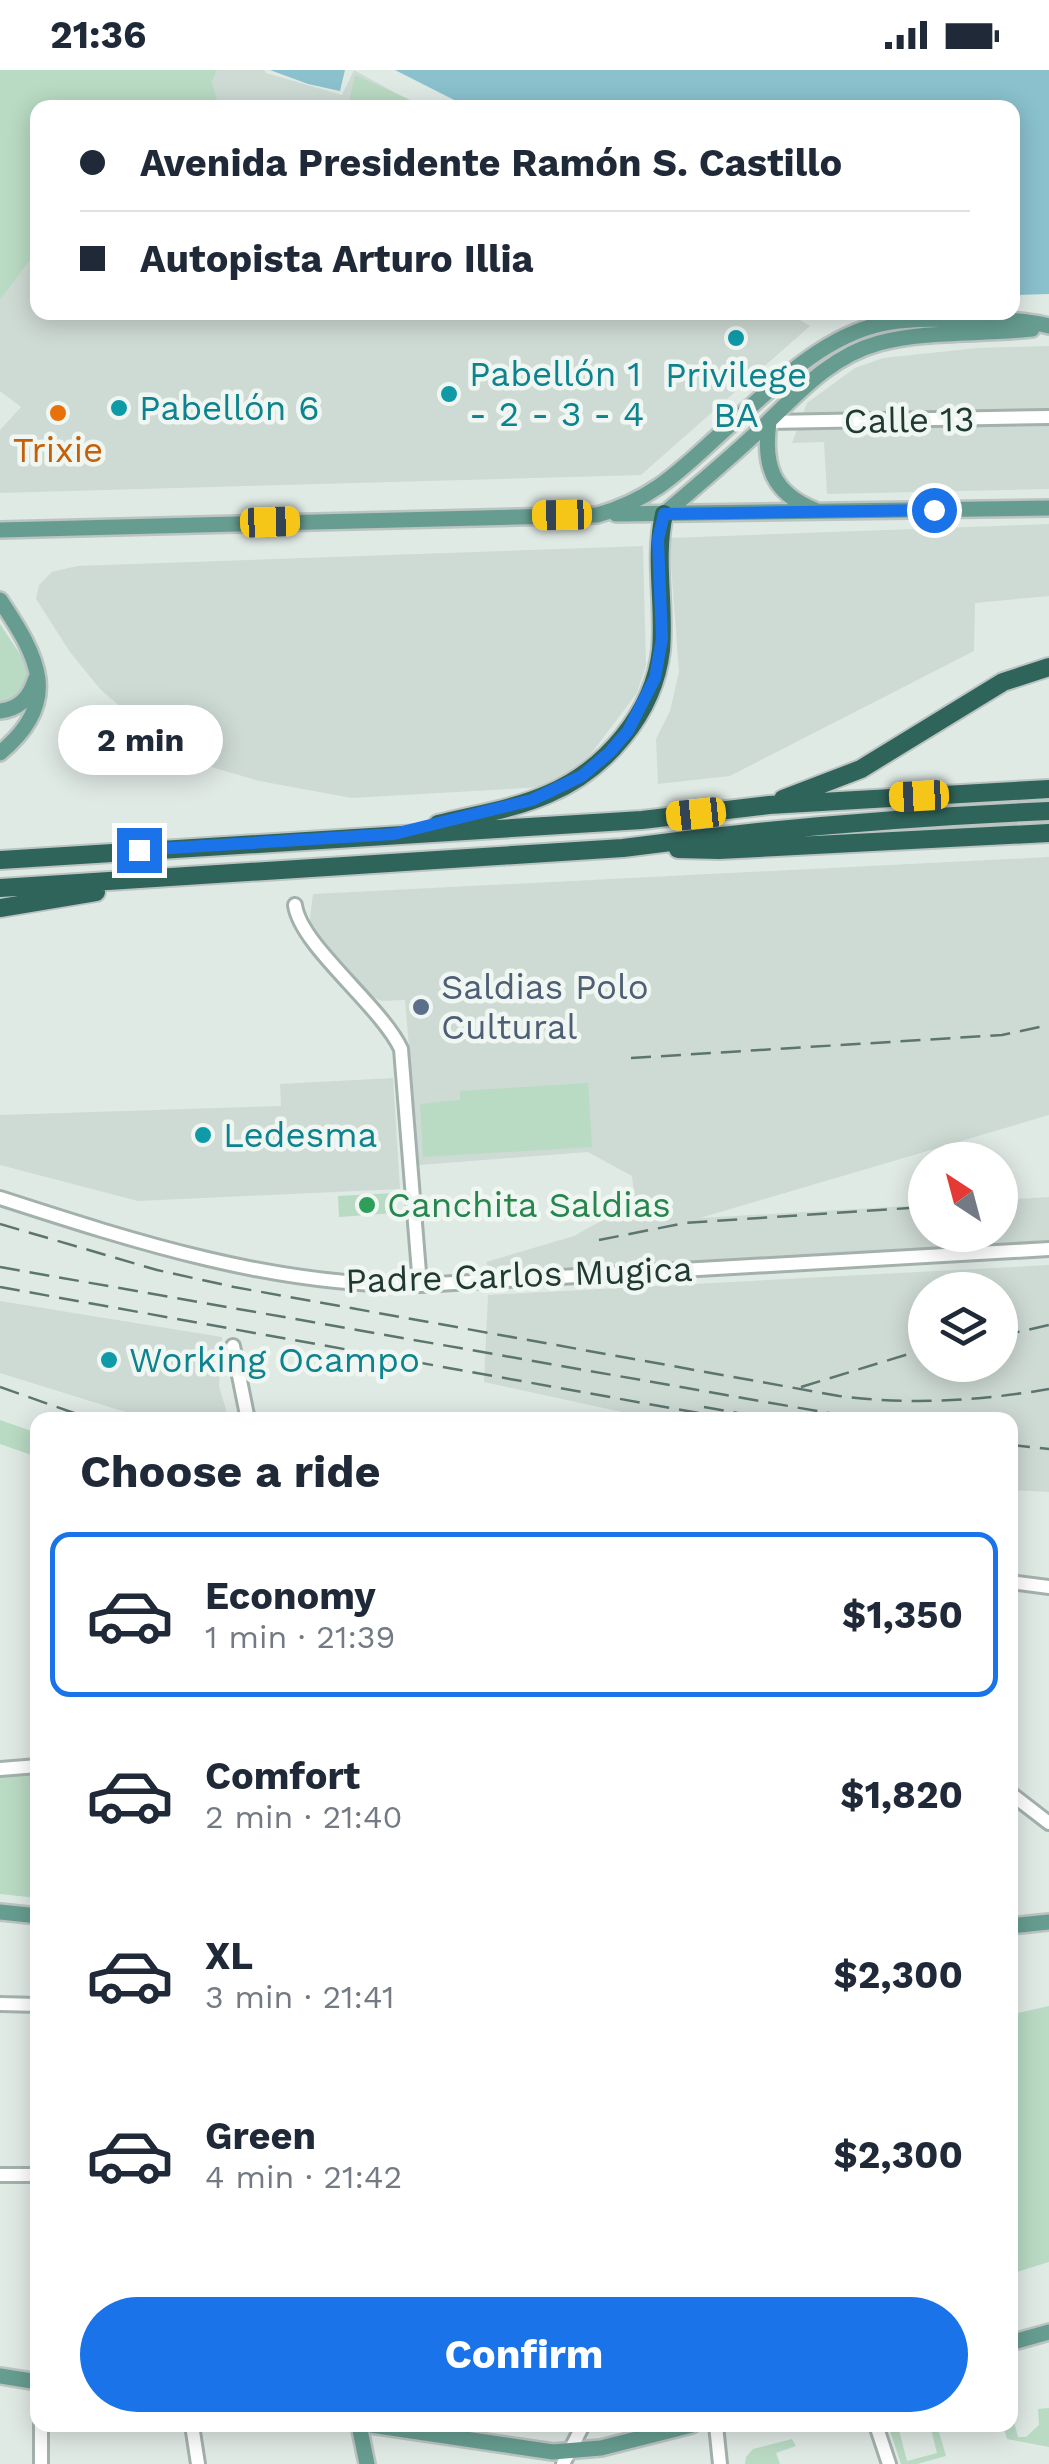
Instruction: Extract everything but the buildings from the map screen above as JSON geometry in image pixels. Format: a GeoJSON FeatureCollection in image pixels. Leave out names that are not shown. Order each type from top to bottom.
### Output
{"type":"FeatureCollection","features":[{"type":"Feature","properties":{"kind":"highway"},"geometry":{"type":"LineString","coordinates":[[394,834],[548,794],[582,776],[618,742],[646,701],[658,667],[662,639],[658,540],[664,514]]}},
{"type":"Feature","properties":{"kind":"highway"},"geometry":{"type":"LineString","coordinates":[[769,805],[861,769],[1004,682],[1049,667]]}},
{"type":"Feature","properties":{"kind":"highway"},"geometry":{"type":"LineString","coordinates":[[0,860],[642,820],[769,805],[1049,789]]}},
{"type":"Feature","properties":{"kind":"highway"},"geometry":{"type":"LineString","coordinates":[[0,888],[623,848],[725,834],[894,819],[1049,811]]}},
{"type":"Feature","properties":{"kind":"highway"},"geometry":{"type":"LineString","coordinates":[[623,848],[719,850],[1049,833]]}},
{"type":"Feature","properties":{"kind":"highway"},"geometry":{"type":"LineString","coordinates":[[0,908],[196,875]]}},
{"type":"Feature","properties":{"kind":"main road"},"geometry":{"type":"LineString","coordinates":[[596,514],[624,507],[662,486],[818,352],[860,330],[924,320],[1023,320],[1049,327]]}},
{"type":"Feature","properties":{"kind":"main road"},"geometry":{"type":"LineString","coordinates":[[664,514],[816,376],[862,349],[910,337],[1049,327]]}},
{"type":"Feature","properties":{"kind":"main road"},"geometry":{"type":"LineString","coordinates":[[769,422],[766,454],[770,470],[789,496],[818,512]]}},
{"type":"Feature","properties":{"kind":"main road"},"geometry":{"type":"LineString","coordinates":[[0,530],[596,514],[1049,508]]}},
{"type":"Feature","properties":{"kind":"main road"},"geometry":{"type":"LineString","coordinates":[[0,600],[25,637],[40,688],[36,707],[23,730],[0,753]]}},
{"type":"Feature","properties":{"kind":"main road"},"geometry":{"type":"LineString","coordinates":[[0,711],[16,707],[28,696],[35,680],[35,662]]}},
{"type":"Feature","properties":{"kind":"main road"},"geometry":{"type":"LineString","coordinates":[[0,1912],[30,1915]]}},
{"type":"Feature","properties":{"kind":"main road"},"geometry":{"type":"LineString","coordinates":[[1018,1925],[1049,1922]]}},
{"type":"Feature","properties":{"kind":"main road"},"geometry":{"type":"LineString","coordinates":[[1018,2341],[1049,2332]]}},
{"type":"Feature","properties":{"kind":"main road"},"geometry":{"type":"LineString","coordinates":[[0,2376],[30,2381]]}},
{"type":"Feature","properties":{"kind":"main road"},"geometry":{"type":"LineString","coordinates":[[360,2432],[367,2464]]}},
{"type":"Feature","properties":{"kind":"main road"},"geometry":{"type":"LineString","coordinates":[[417,2432],[566,2458],[638,2432]]}},
{"type":"Feature","properties":{"kind":"street","name":"Calle 13"},"geometry":{"type":"LineString","coordinates":[[769,422],[1049,417]]}},
{"type":"Feature","properties":{"kind":"street"},"geometry":{"type":"LineString","coordinates":[[296,906],[302,927],[386,1024],[401,1049],[420,1285]]}},
{"type":"Feature","properties":{"kind":"street","name":"Padre Carlos Mugica"},"geometry":{"type":"LineString","coordinates":[[0,1198],[92,1228],[223,1263],[344,1284],[420,1285],[1049,1248]]}},
{"type":"Feature","properties":{"kind":"street"},"geometry":{"type":"LineString","coordinates":[[233,1346],[246,1412]]}},
{"type":"Feature","properties":{"kind":"street"},"geometry":{"type":"LineString","coordinates":[[1018,1583],[1049,1587]]}},
{"type":"Feature","properties":{"kind":"street"},"geometry":{"type":"LineString","coordinates":[[0,1768],[30,1766]]}},
{"type":"Feature","properties":{"kind":"street"},"geometry":{"type":"LineString","coordinates":[[1018,1800],[1049,1823]]}},
{"type":"Feature","properties":{"kind":"street"},"geometry":{"type":"LineString","coordinates":[[0,2004],[30,2005]]}},
{"type":"Feature","properties":{"kind":"street"},"geometry":{"type":"LineString","coordinates":[[0,2175],[30,2175]]}},
{"type":"Feature","properties":{"kind":"street"},"geometry":{"type":"LineString","coordinates":[[41,2432],[41,2464]]}},
{"type":"Feature","properties":{"kind":"street"},"geometry":{"type":"LineString","coordinates":[[193,2432],[198,2464]]}},
{"type":"Feature","properties":{"kind":"street"},"geometry":{"type":"LineString","coordinates":[[566,2458],[579,2432]]}},
{"type":"Feature","properties":{"kind":"street"},"geometry":{"type":"LineString","coordinates":[[717,2432],[720,2464]]}},
{"type":"Feature","properties":{"kind":"street"},"geometry":{"type":"LineString","coordinates":[[878,2432],[889,2464]]}},
{"type":"Feature","properties":{"kind":"shaded area"},"geometry":{"type":"Polygon","coordinates":[[[217,70],[264,70],[342,95],[354,70],[408,100],[217,100],[212,82],[217,70]]]}},
{"type":"Feature","properties":{"kind":"shaded area"},"geometry":{"type":"Polygon","coordinates":[[[30,260],[30,320],[800,320],[810,326],[641,475],[0,493],[0,430],[21,407],[0,391],[0,300],[30,260]]]}},
{"type":"Feature","properties":{"kind":"shaded area"},"geometry":{"type":"Polygon","coordinates":[[[1049,346],[1049,489],[827,494],[824,442],[792,443],[807,403],[855,368],[883,358],[978,348],[1049,346]]]}},
{"type":"Feature","properties":{"kind":"shaded area"},"geometry":{"type":"Polygon","coordinates":[[[1049,524],[1049,596],[975,603],[974,651],[730,776],[658,784],[656,739],[670,711],[679,672],[669,538],[1049,524]]]}},
{"type":"Feature","properties":{"kind":"shaded area"},"geometry":{"type":"Polygon","coordinates":[[[643,546],[646,665],[637,693],[590,755],[566,775],[543,787],[352,798],[259,781],[208,766],[154,736],[100,689],[70,652],[36,599],[39,585],[52,572],[77,566],[643,546]]]}},
{"type":"Feature","properties":{"kind":"shaded area"},"geometry":{"type":"Polygon","coordinates":[[[1049,857],[1049,1115],[958,1142],[908,1142],[908,1157],[700,1218],[908,1206],[908,1249],[492,1276],[486,1262],[574,1236],[635,1202],[632,1176],[588,1152],[419,1165],[405,1000],[382,1001],[372,997],[309,926],[313,894],[1049,857]]]}},
{"type":"Feature","properties":{"kind":"shaded area","name":"Ledesma"},"geometry":{"type":"Polygon","coordinates":[[[393,1078],[400,1189],[138,1201],[0,1165],[0,1115],[281,1106],[280,1084],[393,1078]]]}},
{"type":"Feature","properties":{"kind":"shaded area"},"geometry":{"type":"Polygon","coordinates":[[[1049,1197],[1049,1240],[1018,1242],[1018,1199],[1049,1197]]]}},
{"type":"Feature","properties":{"kind":"shaded area"},"geometry":{"type":"Polygon","coordinates":[[[1049,1265],[1049,1492],[1018,1490],[1018,1412],[622,1412],[484,1382],[488,1295],[908,1273],[908,1382],[1018,1382],[1018,1272],[918,1272],[1049,1265]]]}},
{"type":"Feature","properties":{"kind":"shaded area"},"geometry":{"type":"Polygon","coordinates":[[[0,1301],[222,1337],[219,1386],[227,1412],[127,1412],[0,1373],[0,1301]]]}},
{"type":"Feature","properties":{"kind":"green space"},"geometry":{"type":"Polygon","coordinates":[[[0,70],[217,70],[212,82],[217,100],[30,100],[30,260],[0,300],[0,70]]]}},
{"type":"Feature","properties":{"kind":"green space"},"geometry":{"type":"Polygon","coordinates":[[[355,75],[410,100],[350,100],[355,75]]]}},
{"type":"Feature","properties":{"kind":"green space"},"geometry":{"type":"Polygon","coordinates":[[[0,624],[30,669],[31,677],[22,698],[0,706],[0,624]]]}},
{"type":"Feature","properties":{"kind":"green space"},"geometry":{"type":"Polygon","coordinates":[[[588,1083],[592,1147],[423,1157],[420,1104],[460,1100],[460,1091],[588,1083]]]}},
{"type":"Feature","properties":{"kind":"green space","name":"Canchita Saldias"},"geometry":{"type":"Polygon","coordinates":[[[395,1193],[396,1213],[339,1217],[338,1196],[395,1193]]]}},
{"type":"Feature","properties":{"kind":"green space"},"geometry":{"type":"Polygon","coordinates":[[[0,1420],[30,1431],[30,1455],[0,1444],[0,1420]]]}},
{"type":"Feature","properties":{"kind":"green space"},"geometry":{"type":"Polygon","coordinates":[[[30,1773],[30,1897],[0,1894],[0,1775],[30,1773]]]}},
{"type":"Feature","properties":{"kind":"green space"},"geometry":{"type":"Polygon","coordinates":[[[1049,2006],[1049,2262],[1018,2272],[1018,2013],[1049,2006]]]}},
{"type":"Feature","properties":{"kind":"green space"},"geometry":{"type":"Polygon","coordinates":[[[1049,2408],[1049,2447],[1007,2439],[1005,2432],[1026,2437],[1039,2425],[1038,2409],[1049,2408]]]}},
{"type":"Feature","properties":{"kind":"green space"},"geometry":{"type":"Polygon","coordinates":[[[890,2432],[900,2432],[907,2461],[937,2453],[932,2432],[939,2432],[946,2456],[901,2464],[890,2432]]]}},
{"type":"Feature","properties":{"kind":"green space"},"geometry":{"type":"Polygon","coordinates":[[[792,2439],[796,2446],[776,2453],[780,2464],[745,2464],[753,2449],[792,2439]]]}},
{"type":"Feature","properties":{"kind":"water"},"geometry":{"type":"Polygon","coordinates":[[[270,70],[345,70],[340,91],[270,70]]]}},
{"type":"Feature","properties":{"kind":"water"},"geometry":{"type":"Polygon","coordinates":[[[395,70],[1049,70],[1049,294],[1020,295],[1020,100],[454,100],[395,70]]]}},
{"type":"Feature","properties":{"kind":"railway"},"geometry":{"type":"LineString","coordinates":[[631,1058],[1002,1035],[1049,1025]]}},
{"type":"Feature","properties":{"kind":"railway"},"geometry":{"type":"LineString","coordinates":[[599,1240],[685,1223],[908,1208]]}},
{"type":"Feature","properties":{"kind":"railway"},"geometry":{"type":"LineString","coordinates":[[0,1224],[157,1270],[234,1287],[839,1396],[944,1400],[1049,1389]]}},
{"type":"Feature","properties":{"kind":"railway"},"geometry":{"type":"LineString","coordinates":[[0,1267],[823,1412]]}},
{"type":"Feature","properties":{"kind":"railway"},"geometry":{"type":"LineString","coordinates":[[0,1287],[693,1412]]}},
{"type":"Feature","properties":{"kind":"railway"},"geometry":{"type":"LineString","coordinates":[[1018,1332],[1049,1325]]}},
{"type":"Feature","properties":{"kind":"railway"},"geometry":{"type":"LineString","coordinates":[[801,1387],[908,1354]]}},
{"type":"Feature","properties":{"kind":"railway"},"geometry":{"type":"LineString","coordinates":[[0,1387],[71,1412]]}},
{"type":"Feature","properties":{"kind":"railway"},"geometry":{"type":"LineString","coordinates":[[704,1407],[732,1412]]}},
{"type":"Feature","properties":{"kind":"railway"},"geometry":{"type":"LineString","coordinates":[[1018,1446],[1049,1449]]}},
{"type":"Feature","properties":{"kind":"place","name":"Privilege BA"},"geometry":{"type":"Point","coordinates":[736,338]}},
{"type":"Feature","properties":{"kind":"place","name":"Pabellón 1 - 2 - 3 - 4"},"geometry":{"type":"Point","coordinates":[449,394]}},
{"type":"Feature","properties":{"kind":"place","name":"Pabellón 6"},"geometry":{"type":"Point","coordinates":[119,408]}},
{"type":"Feature","properties":{"kind":"place","name":"Trixie"},"geometry":{"type":"Point","coordinates":[58,413]}},
{"type":"Feature","properties":{"kind":"place","name":"Saldias Polo Cultural"},"geometry":{"type":"Point","coordinates":[421,1007]}},
{"type":"Feature","properties":{"kind":"place","name":"Ledesma"},"geometry":{"type":"Point","coordinates":[203,1135]}},
{"type":"Feature","properties":{"kind":"place","name":"Canchita Saldias"},"geometry":{"type":"Point","coordinates":[367,1205]}},
{"type":"Feature","properties":{"kind":"place","name":"Working Ocampo"},"geometry":{"type":"Point","coordinates":[109,1360]}},
{"type":"Feature","properties":{"kind":"route"},"geometry":{"type":"LineString","coordinates":[[139,850],[394,834],[548,794],[582,776],[610,752],[646,701],[658,667],[662,639],[658,540],[664,514],[934,510]]}}]}
